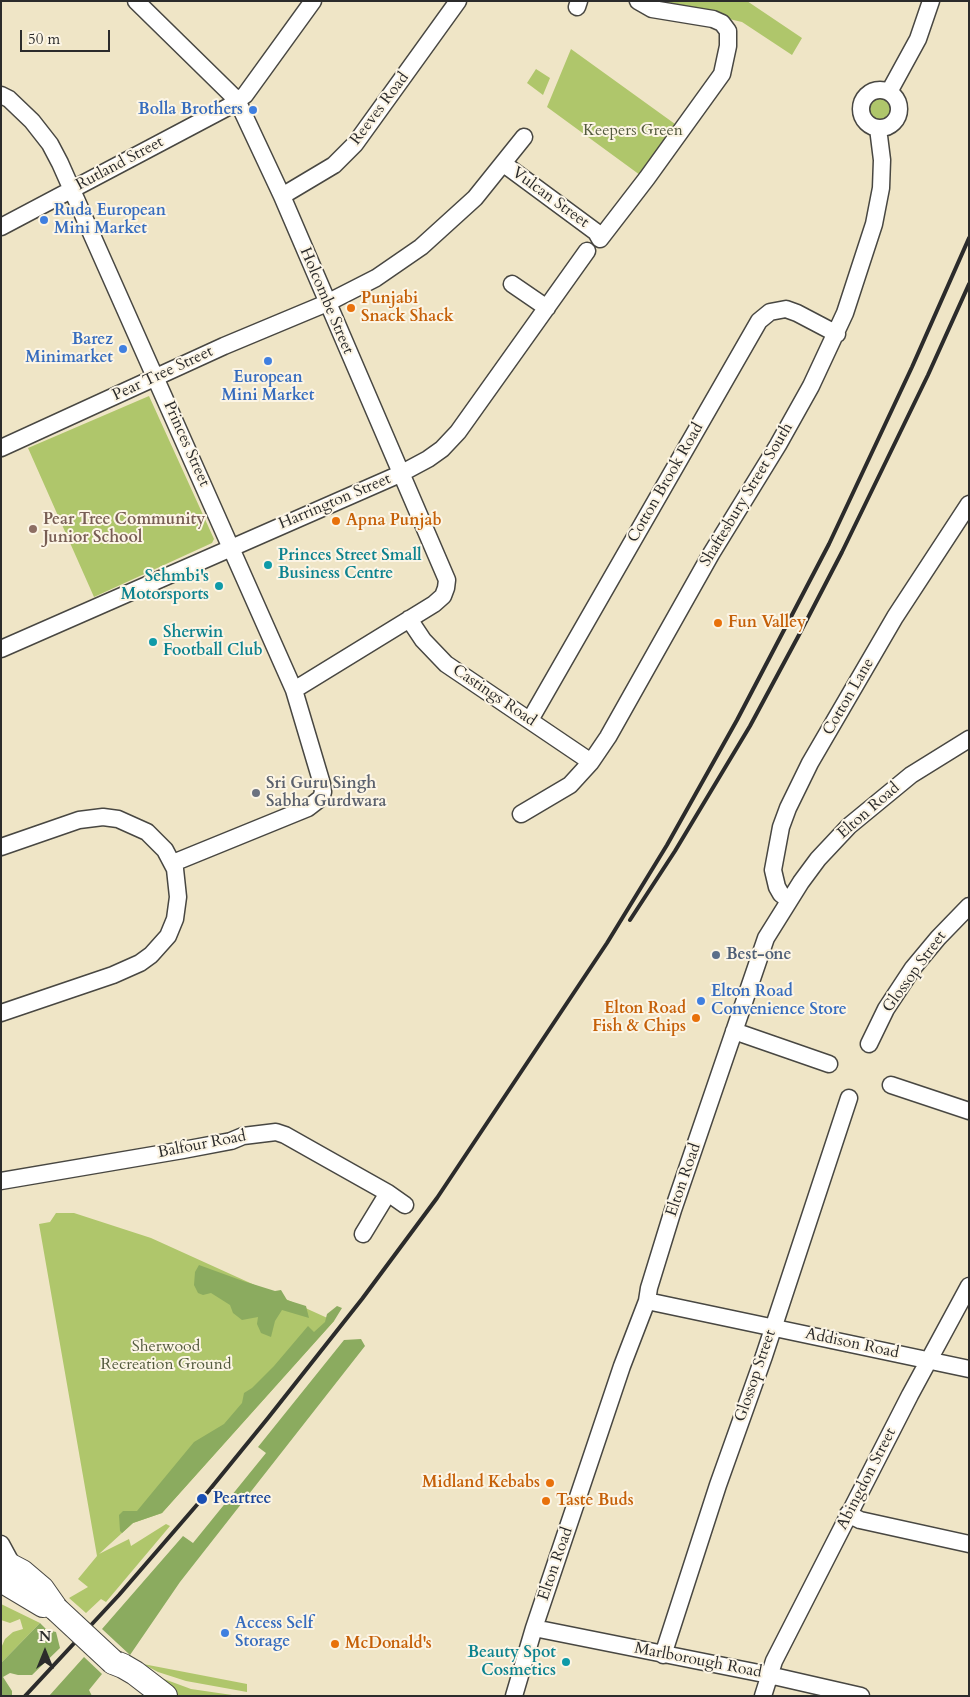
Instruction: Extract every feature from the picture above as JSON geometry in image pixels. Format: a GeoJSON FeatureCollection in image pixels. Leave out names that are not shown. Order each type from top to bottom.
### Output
{"type":"FeatureCollection","features":[{"type":"Feature","properties":{"kind":"highway"},"geometry":{"type":"LineString","coordinates":[[7,1574],[46,1607],[56,1609],[113,1662],[135,1673],[164,1696]]}},
{"type":"Feature","properties":{"kind":"highway"},"geometry":{"type":"LineString","coordinates":[[113,1662],[117,1672],[141,1696]]}},
{"type":"Feature","properties":{"kind":"street","name":"Rutland Street"},"geometry":{"type":"LineString","coordinates":[[1,227],[246,95],[312,1]]}},
{"type":"Feature","properties":{"kind":"street","name":"Reeves Road"},"geometry":{"type":"LineString","coordinates":[[282,196],[334,165],[355,144],[458,1]]}},
{"type":"Feature","properties":{"kind":"street","name":"Vulcan Street"},"geometry":{"type":"LineString","coordinates":[[504,164],[598,236],[647,178],[722,74],[728,46],[728,31],[722,23],[713,19],[652,9],[638,1]]}},
{"type":"Feature","properties":{"kind":"street"},"geometry":{"type":"LineString","coordinates":[[890,92],[918,39],[931,1]]}},
{"type":"Feature","properties":{"kind":"street","name":"Holcombe Street"},"geometry":{"type":"LineString","coordinates":[[138,2],[237,100],[282,196],[447,584],[441,598],[294,690]]}},
{"type":"Feature","properties":{"kind":"street"},"geometry":{"type":"LineString","coordinates":[[880,90],[890,92],[895,97],[898,103],[899,115],[892,125],[886,128],[878,128],[872,127],[862,119],[860,108],[862,101],[869,93],[880,90]]}},
{"type":"Feature","properties":{"kind":"street","name":"Princes Street"},"geometry":{"type":"LineString","coordinates":[[1,95],[9,99],[32,121],[50,144],[232,546],[294,690],[323,792],[322,798],[308,808],[173,863]]}},
{"type":"Feature","properties":{"kind":"street","name":"Shaftesbury Street South"},"geometry":{"type":"LineString","coordinates":[[521,814],[566,788],[591,762],[608,737],[711,554],[778,445],[811,386],[837,334],[853,291],[880,202],[882,160],[878,128]]}},
{"type":"Feature","properties":{"kind":"street","name":"Pear Tree Street"},"geometry":{"type":"LineString","coordinates":[[1,448],[224,346],[327,303],[376,278],[421,247],[475,198],[524,137]]}},
{"type":"Feature","properties":{"kind":"street","name":"Harrington Street"},"geometry":{"type":"LineString","coordinates":[[1,649],[232,546],[400,474],[435,455],[458,432],[587,251]]}},
{"type":"Feature","properties":{"kind":"street"},"geometry":{"type":"LineString","coordinates":[[512,284],[547,308]]}},
{"type":"Feature","properties":{"kind":"street","name":"Cotton Brook Road"},"geometry":{"type":"LineString","coordinates":[[530,720],[759,321],[770,312],[786,310],[797,313],[837,334]]}},
{"type":"Feature","properties":{"kind":"street","name":"Cotton Lane"},"geometry":{"type":"LineString","coordinates":[[789,900],[781,894],[777,887],[773,870],[782,827],[796,791],[810,763],[895,617],[969,504]]}},
{"type":"Feature","properties":{"kind":"street","name":"Castings Road"},"geometry":{"type":"LineString","coordinates":[[410,619],[423,640],[439,659],[591,762]]}},
{"type":"Feature","properties":{"kind":"street","name":"Elton Road"},"geometry":{"type":"LineString","coordinates":[[514,1696],[534,1628],[625,1358],[647,1300],[673,1210],[766,938],[789,900],[818,859],[856,820],[911,775],[969,739]]}},
{"type":"Feature","properties":{"kind":"street"},"geometry":{"type":"LineString","coordinates":[[1,847],[79,820],[103,816],[129,823],[147,832],[160,844],[173,863],[178,892],[176,914],[168,936],[140,964],[1,1013]]}},
{"type":"Feature","properties":{"kind":"street","name":"Glossop Street"},"geometry":{"type":"LineString","coordinates":[[869,1044],[886,1009],[913,968],[938,938],[969,906]]}},
{"type":"Feature","properties":{"kind":"street"},"geometry":{"type":"LineString","coordinates":[[734,1031],[829,1064]]}},
{"type":"Feature","properties":{"kind":"street"},"geometry":{"type":"LineString","coordinates":[[891,1085],[969,1111]]}},
{"type":"Feature","properties":{"kind":"street","name":"Glossop Street"},"geometry":{"type":"LineString","coordinates":[[663,1655],[718,1485],[849,1098]]}},
{"type":"Feature","properties":{"kind":"street","name":"Balfour Road"},"geometry":{"type":"LineString","coordinates":[[1,1181],[202,1146],[243,1136],[276,1132],[285,1135],[388,1193],[405,1205]]}},
{"type":"Feature","properties":{"kind":"street"},"geometry":{"type":"LineString","coordinates":[[363,1234],[388,1193]]}},
{"type":"Feature","properties":{"kind":"street","name":"Abingdon Street"},"geometry":{"type":"LineString","coordinates":[[763,1696],[774,1661],[848,1514],[969,1286]]}},
{"type":"Feature","properties":{"kind":"street","name":"Addison Road"},"geometry":{"type":"LineString","coordinates":[[647,1300],[969,1369]]}},
{"type":"Feature","properties":{"kind":"street"},"geometry":{"type":"LineString","coordinates":[[848,1514],[860,1520],[969,1544]]}},
{"type":"Feature","properties":{"kind":"street"},"geometry":{"type":"LineString","coordinates":[[1,1544],[7,1574]]}},
{"type":"Feature","properties":{"kind":"street","name":"Marlborough Road"},"geometry":{"type":"LineString","coordinates":[[534,1628],[769,1675],[861,1696]]}},
{"type":"Feature","properties":{"kind":"green space"},"geometry":{"type":"Polygon","coordinates":[[[652,1],[747,1],[802,38],[792,55],[742,22],[652,1]]]}},
{"type":"Feature","properties":{"kind":"green space","name":"Keepers Green"},"geometry":{"type":"Polygon","coordinates":[[[571,49],[675,124],[640,175],[547,107],[571,49]]]}},
{"type":"Feature","properties":{"kind":"green space"},"geometry":{"type":"Polygon","coordinates":[[[536,69],[550,78],[543,95],[527,83],[536,69]]]}},
{"type":"Feature","properties":{"kind":"green space"},"geometry":{"type":"Polygon","coordinates":[[[880,96],[889,100],[893,109],[889,118],[880,122],[871,118],[867,109],[871,100],[880,96]]]}},
{"type":"Feature","properties":{"kind":"green space"},"geometry":{"type":"Polygon","coordinates":[[[149,396],[214,539],[212,543],[94,597],[28,448],[149,396]]]}},
{"type":"Feature","properties":{"kind":"green space","name":"Sherwood Recreation Ground"},"geometry":{"type":"Polygon","coordinates":[[[56,1213],[74,1213],[151,1238],[334,1321],[162,1513],[133,1523],[99,1554],[129,1539],[131,1546],[166,1524],[170,1526],[106,1602],[101,1599],[86,1613],[69,1598],[88,1587],[78,1579],[97,1556],[39,1224],[50,1222],[56,1213]]]}},
{"type":"Feature","properties":{"kind":"green space"},"geometry":{"type":"Polygon","coordinates":[[[199,1265],[275,1291],[281,1290],[287,1300],[306,1306],[309,1318],[282,1310],[275,1321],[271,1337],[261,1333],[257,1324],[258,1317],[242,1320],[233,1313],[230,1305],[211,1293],[203,1295],[198,1293],[194,1285],[195,1272],[199,1265]]]}},
{"type":"Feature","properties":{"kind":"green space"},"geometry":{"type":"Polygon","coordinates":[[[337,1306],[342,1308],[334,1321],[162,1513],[133,1523],[122,1533],[120,1531],[119,1515],[123,1511],[137,1511],[194,1442],[224,1424],[242,1403],[244,1393],[252,1388],[274,1366],[308,1326],[314,1332],[325,1322],[327,1314],[337,1306]]]}},
{"type":"Feature","properties":{"kind":"green space"},"geometry":{"type":"Polygon","coordinates":[[[361,1339],[365,1346],[180,1582],[130,1655],[102,1629],[183,1536],[193,1543],[266,1453],[258,1447],[344,1340],[361,1339]]]}},
{"type":"Feature","properties":{"kind":"green space"},"geometry":{"type":"Polygon","coordinates":[[[1,1604],[40,1623],[1,1663],[1,1648],[5,1639],[13,1632],[23,1629],[20,1619],[10,1623],[1,1620],[1,1604]]]}},
{"type":"Feature","properties":{"kind":"green space"},"geometry":{"type":"Polygon","coordinates":[[[40,1623],[47,1630],[56,1632],[60,1648],[32,1675],[10,1673],[3,1677],[12,1691],[12,1696],[1,1696],[1,1663],[40,1623]]]}},
{"type":"Feature","properties":{"kind":"green space"},"geometry":{"type":"Polygon","coordinates":[[[84,1657],[102,1674],[89,1690],[92,1696],[49,1696],[84,1657]]]}},
{"type":"Feature","properties":{"kind":"green space"},"geometry":{"type":"Polygon","coordinates":[[[143,1664],[247,1684],[247,1692],[186,1681],[158,1672],[143,1664]]]}},
{"type":"Feature","properties":{"kind":"green space"},"geometry":{"type":"Polygon","coordinates":[[[145,1672],[191,1689],[239,1696],[178,1696],[145,1672]]]}},
{"type":"Feature","properties":{"kind":"railway"},"geometry":{"type":"LineString","coordinates":[[25,1696],[119,1595],[202,1499],[362,1299],[437,1198],[607,943],[667,845],[737,720],[829,544],[912,367],[969,238]]}},
{"type":"Feature","properties":{"kind":"railway"},"geometry":{"type":"LineString","coordinates":[[630,920],[675,851],[750,726],[800,633],[842,552],[928,375],[969,284]]}},
{"type":"Feature","properties":{"kind":"place","name":"Bolla Brothers"},"geometry":{"type":"Point","coordinates":[253,110]}},
{"type":"Feature","properties":{"kind":"place","name":"Ruda European Mini Market"},"geometry":{"type":"Point","coordinates":[44,220]}},
{"type":"Feature","properties":{"kind":"place","name":"Punjabi Snack Shack"},"geometry":{"type":"Point","coordinates":[351,308]}},
{"type":"Feature","properties":{"kind":"place","name":"Barez Minimarket"},"geometry":{"type":"Point","coordinates":[123,349]}},
{"type":"Feature","properties":{"kind":"place","name":"European Mini Market"},"geometry":{"type":"Point","coordinates":[268,361]}},
{"type":"Feature","properties":{"kind":"place","name":"Apna Punjab"},"geometry":{"type":"Point","coordinates":[336,521]}},
{"type":"Feature","properties":{"kind":"place","name":"Pear Tree Community Junior School"},"geometry":{"type":"Point","coordinates":[33,529]}},
{"type":"Feature","properties":{"kind":"place","name":"Princes Street Small Business Centre"},"geometry":{"type":"Point","coordinates":[268,565]}},
{"type":"Feature","properties":{"kind":"place","name":"Sehmbi's Motorsports"},"geometry":{"type":"Point","coordinates":[219,586]}},
{"type":"Feature","properties":{"kind":"place","name":"Fun Valley"},"geometry":{"type":"Point","coordinates":[718,623]}},
{"type":"Feature","properties":{"kind":"place","name":"Sherwin Football Club"},"geometry":{"type":"Point","coordinates":[153,642]}},
{"type":"Feature","properties":{"kind":"place","name":"Sri Guru Singh Sabha Gurdwara"},"geometry":{"type":"Point","coordinates":[256,793]}},
{"type":"Feature","properties":{"kind":"place","name":"Best-one"},"geometry":{"type":"Point","coordinates":[716,955]}},
{"type":"Feature","properties":{"kind":"place","name":"Elton Road Convenience Store"},"geometry":{"type":"Point","coordinates":[701,1001]}},
{"type":"Feature","properties":{"kind":"place","name":"Elton Road Fish & Chips"},"geometry":{"type":"Point","coordinates":[696,1018]}},
{"type":"Feature","properties":{"kind":"place","name":"Midland Kebabs"},"geometry":{"type":"Point","coordinates":[550,1483]}},
{"type":"Feature","properties":{"kind":"place","name":"Peartree"},"geometry":{"type":"Point","coordinates":[202,1499]}},
{"type":"Feature","properties":{"kind":"place","name":"Taste Buds"},"geometry":{"type":"Point","coordinates":[546,1501]}},
{"type":"Feature","properties":{"kind":"place","name":"Access Self Storage"},"geometry":{"type":"Point","coordinates":[225,1633]}},
{"type":"Feature","properties":{"kind":"place","name":"McDonald's"},"geometry":{"type":"Point","coordinates":[335,1644]}},
{"type":"Feature","properties":{"kind":"place","name":"Beauty Spot Cosmetics"},"geometry":{"type":"Point","coordinates":[566,1662]}}]}
